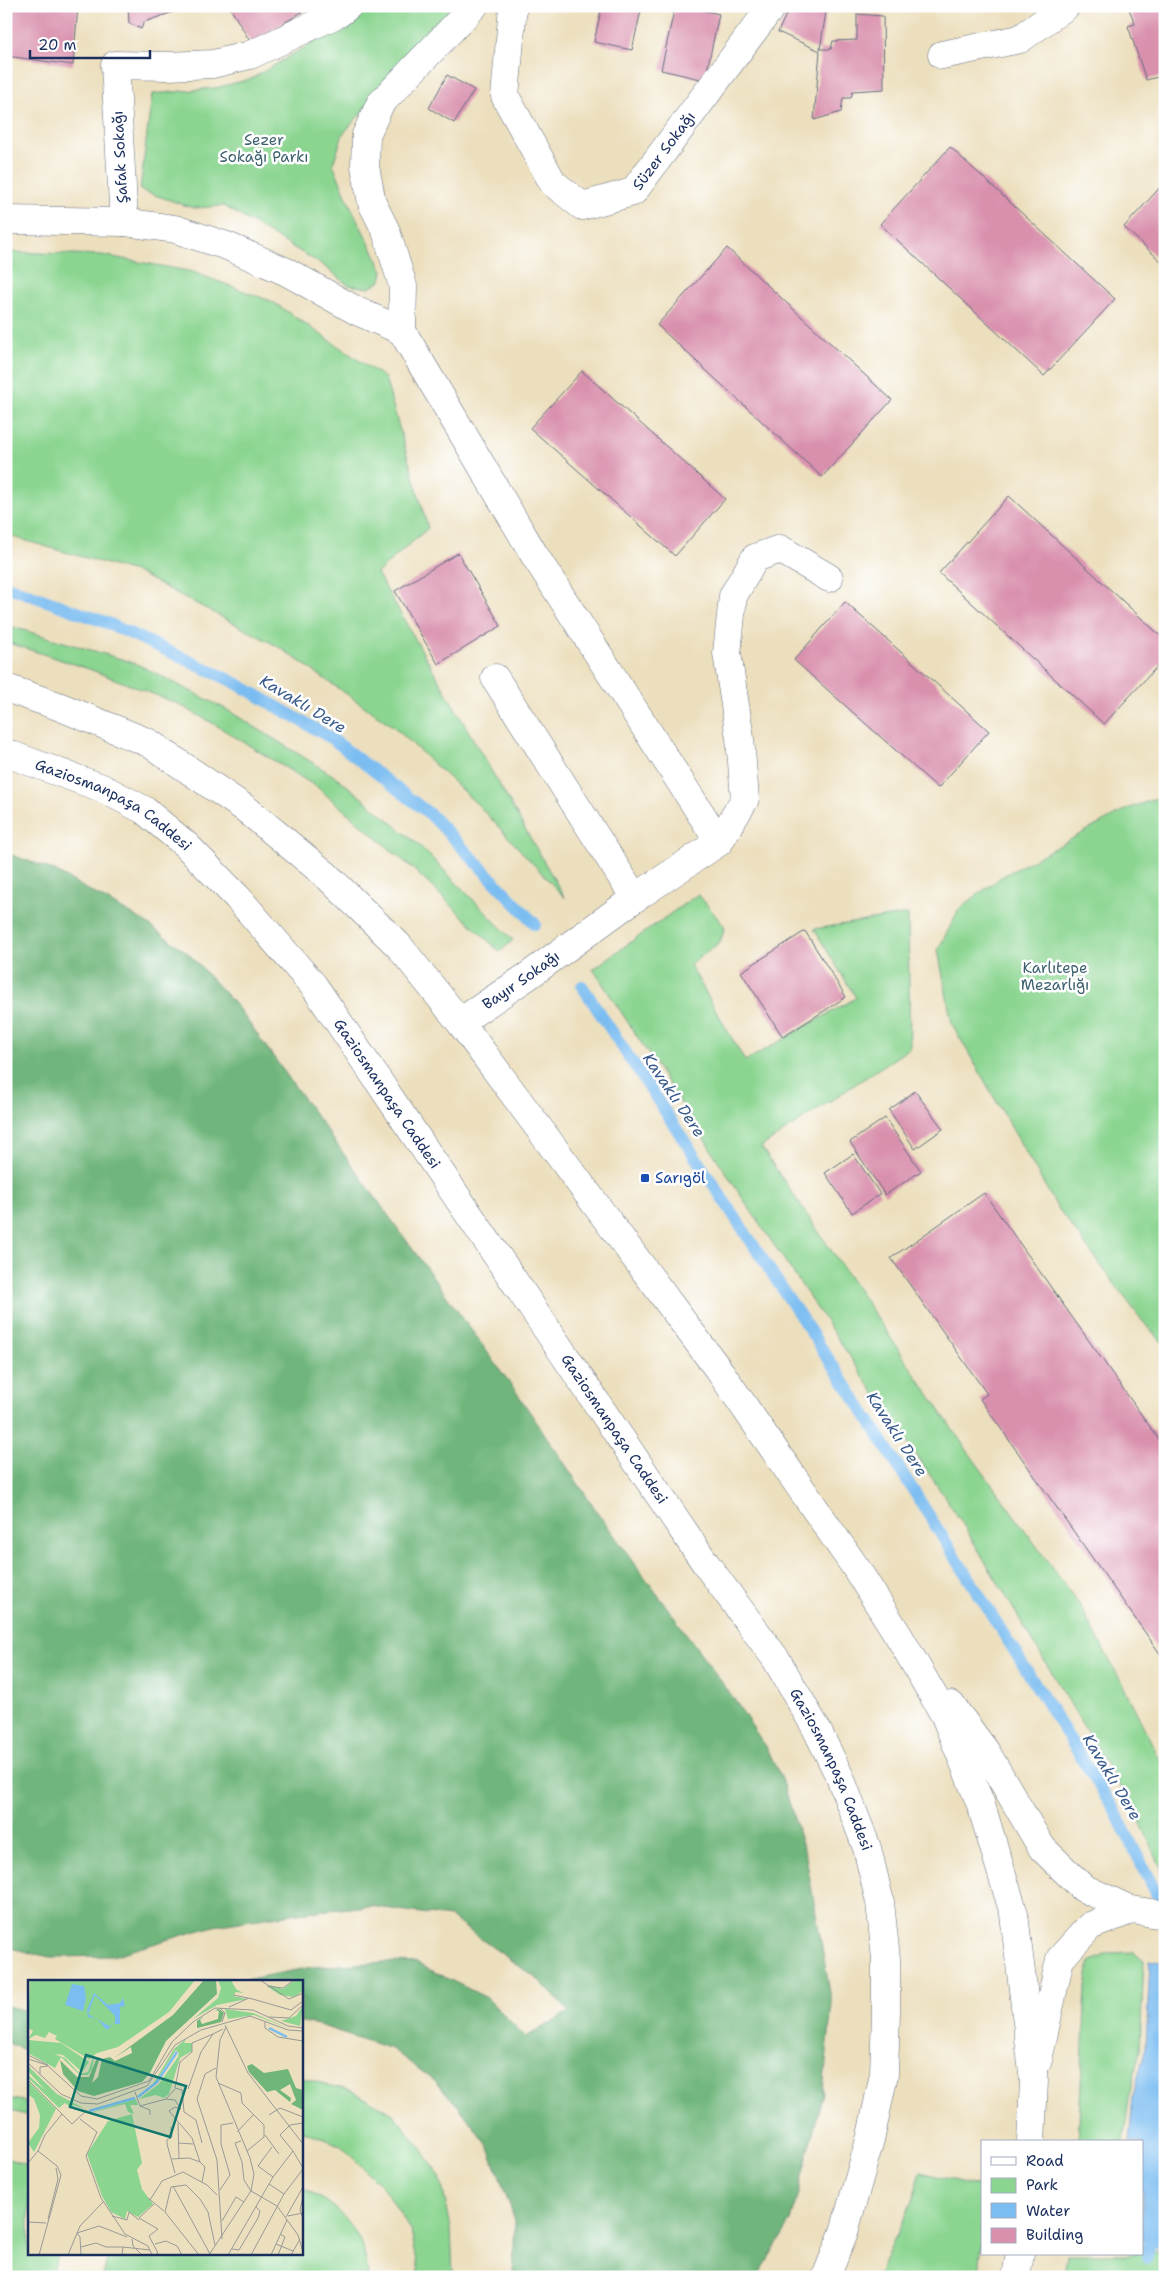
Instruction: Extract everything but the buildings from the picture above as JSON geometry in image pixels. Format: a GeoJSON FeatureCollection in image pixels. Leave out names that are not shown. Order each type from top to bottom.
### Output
{"type":"FeatureCollection","features":[{"type":"Feature","properties":{"kind":"main road","name":"Şafak Sokağı"},"geometry":{"type":"LineString","coordinates":[[6,220],[124,222],[115,65],[168,66],[213,64],[250,55],[339,13],[348,6]]}},
{"type":"Feature","properties":{"kind":"main road"},"geometry":{"type":"LineString","coordinates":[[474,6],[380,104],[366,135],[365,166],[372,203],[386,231],[403,286],[402,331],[535,556],[719,842],[744,799],[740,738],[727,653],[733,596],[755,558],[780,549],[829,578]]}},
{"type":"Feature","properties":{"kind":"main road","name":"Süzer Sokağı"},"geometry":{"type":"LineString","coordinates":[[513,6],[505,96],[553,183],[582,206],[633,192],[772,6]]}},
{"type":"Feature","properties":{"kind":"main road"},"geometry":{"type":"LineString","coordinates":[[942,55],[1020,39],[1066,6]]}},
{"type":"Feature","properties":{"kind":"main road"},"geometry":{"type":"LineString","coordinates":[[124,222],[175,229],[227,246],[287,272],[357,311],[402,331]]}},
{"type":"Feature","properties":{"kind":"main road"},"geometry":{"type":"LineString","coordinates":[[495,678],[635,898]]}},
{"type":"Feature","properties":{"kind":"main road"},"geometry":{"type":"LineString","coordinates":[[6,688],[58,706],[149,744],[246,809],[326,875],[399,946],[460,1022],[721,1373],[856,1568],[900,1638],[945,1716],[981,1805],[1014,1914],[1034,2081]]}},
{"type":"Feature","properties":{"kind":"main road","name":"Gaziosmanpaşa Caddesi"},"geometry":{"type":"LineString","coordinates":[[6,753],[102,788],[144,810],[186,845],[237,897],[314,986],[706,1564],[776,1659],[816,1728],[840,1776],[867,1848],[880,1902],[886,1986],[884,2074],[844,2232],[826,2277]]}},
{"type":"Feature","properties":{"kind":"main road","name":"Bayır Sokağı"},"geometry":{"type":"LineString","coordinates":[[460,1022],[528,976],[635,898],[719,842]]}},
{"type":"Feature","properties":{"kind":"main road"},"geometry":{"type":"LineString","coordinates":[[900,1638],[986,1752],[1042,1848],[1083,1888],[1131,1910],[1165,1915]]}},
{"type":"Feature","properties":{"kind":"main road"},"geometry":{"type":"LineString","coordinates":[[1031,2140],[1034,2081],[1060,1959],[1090,1926],[1131,1910]]}},
{"type":"Feature","properties":{"kind":"main road"},"geometry":{"type":"LineString","coordinates":[[1016,2277],[1020,2256]]}},
{"type":"Feature","properties":{"kind":"green space","name":"Sezer Sokağı Parkı"},"geometry":{"type":"Polygon","coordinates":[[[374,6],[453,6],[343,134],[333,164],[351,207],[383,271],[381,281],[369,288],[348,285],[321,264],[224,206],[193,208],[140,190],[152,94],[215,88],[251,79],[374,6]]]}},
{"type":"Feature","properties":{"kind":"green space"},"geometry":{"type":"Polygon","coordinates":[[[6,252],[102,255],[193,272],[273,302],[385,378],[428,528],[377,573],[565,898],[478,805],[394,727],[279,647],[138,573],[6,535],[6,252]]]}},
{"type":"Feature","properties":{"kind":"green space"},"geometry":{"type":"Polygon","coordinates":[[[6,625],[135,663],[224,708],[339,779],[420,846],[513,940],[500,952],[412,868],[317,787],[176,703],[89,669],[6,642],[6,625]]]}},
{"type":"Feature","properties":{"kind":"green space","name":"Karlıtepe Mezarlığı"},"geometry":{"type":"Polygon","coordinates":[[[1165,795],[1165,1345],[1144,1323],[1057,1207],[952,1024],[938,950],[959,909],[1001,877],[1127,809],[1165,795]]]}},
{"type":"Feature","properties":{"kind":"green space"},"geometry":{"type":"Polygon","coordinates":[[[6,853],[51,869],[142,920],[188,953],[238,1008],[517,1393],[600,1516],[732,1696],[765,1746],[782,1779],[806,1857],[832,2004],[823,2092],[791,2221],[757,2277],[513,2277],[515,2220],[489,2147],[459,2107],[436,2082],[392,2049],[319,2025],[302,2022],[302,1980],[244,1980],[312,1967],[385,1962],[416,1963],[487,1998],[526,2037],[569,2012],[540,1981],[450,1917],[370,1906],[297,1913],[214,1926],[112,1956],[50,1957],[14,1949],[6,1945],[6,853]]]}},
{"type":"Feature","properties":{"kind":"green space"},"geometry":{"type":"Polygon","coordinates":[[[698,894],[725,927],[720,942],[690,965],[745,1061],[856,998],[814,929],[908,914],[910,1048],[761,1147],[964,1446],[1080,1606],[1123,1685],[1165,1770],[1165,1877],[1139,1819],[961,1521],[749,1208],[593,969],[698,894]]]}},
{"type":"Feature","properties":{"kind":"green space"},"geometry":{"type":"Polygon","coordinates":[[[1132,1952],[1144,1960],[1140,2050],[1130,2092],[1123,2140],[1078,2140],[1086,1987],[1090,1962],[1109,1953],[1132,1952]]]}},
{"type":"Feature","properties":{"kind":"green space"},"geometry":{"type":"Polygon","coordinates":[[[6,2006],[28,2011],[28,2049],[22,2049],[6,2042],[6,2006]]]}},
{"type":"Feature","properties":{"kind":"green space"},"geometry":{"type":"Polygon","coordinates":[[[302,2078],[352,2091],[393,2114],[422,2149],[440,2177],[451,2227],[453,2277],[420,2277],[411,2230],[384,2189],[340,2145],[302,2131],[302,2078]]]}},
{"type":"Feature","properties":{"kind":"green space"},"geometry":{"type":"Polygon","coordinates":[[[6,2098],[28,2102],[28,2116],[12,2111],[6,2107],[6,2098]]]}},
{"type":"Feature","properties":{"kind":"green space"},"geometry":{"type":"Polygon","coordinates":[[[6,2158],[28,2166],[28,2256],[57,2256],[52,2277],[6,2277],[6,2158]]]}},
{"type":"Feature","properties":{"kind":"green space"},"geometry":{"type":"Polygon","coordinates":[[[921,2172],[981,2187],[979,2277],[877,2277],[911,2204],[921,2172]]]}},
{"type":"Feature","properties":{"kind":"green space"},"geometry":{"type":"Polygon","coordinates":[[[302,2188],[327,2203],[348,2222],[362,2247],[368,2277],[103,2277],[108,2256],[302,2256],[302,2188]]]}},
{"type":"Feature","properties":{"kind":"green space"},"geometry":{"type":"Polygon","coordinates":[[[1144,2246],[1165,2255],[1165,2277],[1064,2277],[1067,2256],[1144,2256],[1144,2246]]]}},
{"type":"Feature","properties":{"kind":"water"},"geometry":{"type":"Polygon","coordinates":[[[1150,1960],[1165,1963],[1165,2251],[1144,2242],[1144,2140],[1129,2140],[1133,2096],[1146,2047],[1150,1960]]]}},
{"type":"Feature","properties":{"kind":"waterway","name":"Kavaklı Dere"},"geometry":{"type":"LineString","coordinates":[[6,586],[110,624],[234,682],[331,738],[431,815],[535,924]]}},
{"type":"Feature","properties":{"kind":"waterway","name":"Kavaklı Dere"},"geometry":{"type":"LineString","coordinates":[[582,986],[869,1420],[1115,1811],[1165,1911]]}},
{"type":"Feature","properties":{"kind":"waterway","name":"Kavaklı Dere"},"geometry":{"type":"LineString","coordinates":[[1147,2258],[1152,2228]]}},
{"type":"Feature","properties":{"kind":"place","name":"Sarıgöl"},"geometry":{"type":"Point","coordinates":[645,1178]}}]}
